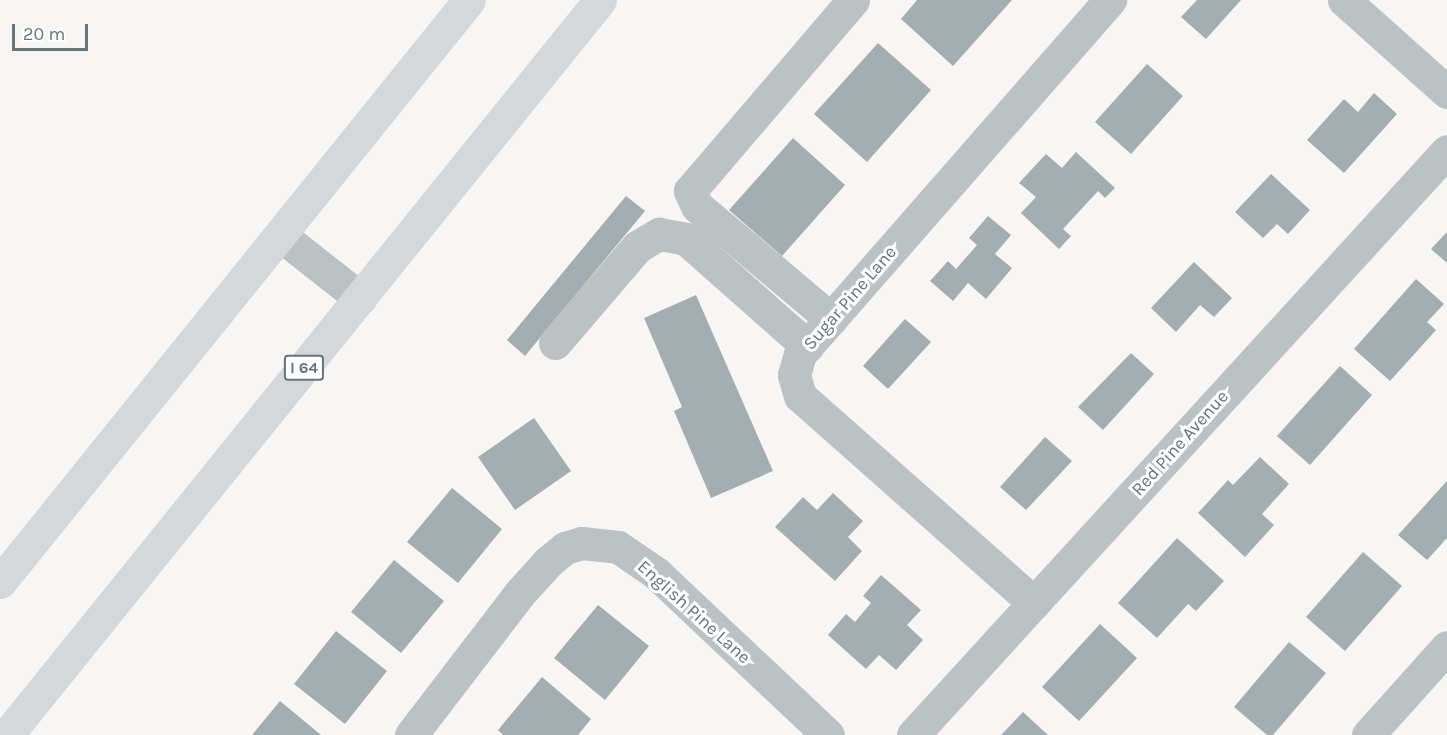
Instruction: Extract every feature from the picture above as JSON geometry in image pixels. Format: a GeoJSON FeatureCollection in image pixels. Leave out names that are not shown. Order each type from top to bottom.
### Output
{"type":"FeatureCollection","features":[{"type":"Feature","properties":{"kind":"highway"},"geometry":{"type":"LineString","coordinates":[[0,582],[469,0]]}},
{"type":"Feature","properties":{"kind":"highway","name":"I 64"},"geometry":{"type":"LineString","coordinates":[[8,735],[600,0]]}},
{"type":"Feature","properties":{"kind":"street"},"geometry":{"type":"LineString","coordinates":[[831,319],[697,206],[690,191],[853,0]]}},
{"type":"Feature","properties":{"kind":"street"},"geometry":{"type":"LineString","coordinates":[[1344,0],[1447,93]]}},
{"type":"Feature","properties":{"kind":"street","name":"Sugar Pine Lane"},"geometry":{"type":"LineString","coordinates":[[1034,603],[800,396],[794,375],[800,354],[1095,5]]}},
{"type":"Feature","properties":{"kind":"street","name":"Red Pine Avenue"},"geometry":{"type":"LineString","coordinates":[[913,735],[1447,151]]}},
{"type":"Feature","properties":{"kind":"street"},"geometry":{"type":"LineString","coordinates":[[555,343],[637,247],[659,234],[686,239],[807,346]]}},
{"type":"Feature","properties":{"kind":"street"},"geometry":{"type":"LineString","coordinates":[[280,235],[360,298]]}},
{"type":"Feature","properties":{"kind":"street","name":"English Pine Lane"},"geometry":{"type":"LineString","coordinates":[[411,735],[519,594],[549,561],[565,548],[581,543],[618,547],[656,573],[828,735]]}},
{"type":"Feature","properties":{"kind":"street"},"geometry":{"type":"LineString","coordinates":[[1368,735],[1447,648]]}},
{"type":"Feature","properties":{"kind":"building"},"geometry":{"type":"Polygon","coordinates":[[[917,0],[1012,0],[953,66],[901,19],[917,0]]]}},
{"type":"Feature","properties":{"kind":"building"},"geometry":{"type":"Polygon","coordinates":[[[1197,0],[1241,0],[1206,39],[1181,17],[1197,0]]]}},
{"type":"Feature","properties":{"kind":"building"},"geometry":{"type":"Polygon","coordinates":[[[878,43],[931,90],[867,162],[814,114],[878,43]]]}},
{"type":"Feature","properties":{"kind":"building"},"geometry":{"type":"Polygon","coordinates":[[[1147,64],[1183,96],[1131,154],[1095,122],[1147,64]]]}},
{"type":"Feature","properties":{"kind":"building"},"geometry":{"type":"Polygon","coordinates":[[[1374,93],[1397,114],[1344,173],[1307,140],[1344,99],[1358,112],[1374,93]]]}},
{"type":"Feature","properties":{"kind":"building"},"geometry":{"type":"Polygon","coordinates":[[[793,138],[845,185],[782,256],[729,210],[793,138]]]}},
{"type":"Feature","properties":{"kind":"building"},"geometry":{"type":"Polygon","coordinates":[[[1076,152],[1115,188],[1105,198],[1098,191],[1063,229],[1071,236],[1059,249],[1021,213],[1036,197],[1019,183],[1046,154],[1062,168],[1076,152]]]}},
{"type":"Feature","properties":{"kind":"building"},"geometry":{"type":"Polygon","coordinates":[[[1271,174],[1310,210],[1288,234],[1277,224],[1263,238],[1235,212],[1271,174]]]}},
{"type":"Feature","properties":{"kind":"building"},"geometry":{"type":"Polygon","coordinates":[[[626,196],[645,211],[525,356],[507,340],[626,196]]]}},
{"type":"Feature","properties":{"kind":"building"},"geometry":{"type":"Polygon","coordinates":[[[988,216],[1011,235],[995,254],[1012,268],[986,299],[968,283],[953,301],[930,281],[948,261],[956,269],[977,245],[969,238],[988,216]]]}},
{"type":"Feature","properties":{"kind":"building"},"geometry":{"type":"Polygon","coordinates":[[[1447,232],[1447,263],[1431,249],[1447,232]]]}},
{"type":"Feature","properties":{"kind":"building"},"geometry":{"type":"Polygon","coordinates":[[[1194,262],[1232,298],[1214,317],[1200,305],[1176,332],[1151,308],[1194,262]]]}},
{"type":"Feature","properties":{"kind":"building"},"geometry":{"type":"Polygon","coordinates":[[[1416,279],[1444,304],[1427,322],[1436,330],[1390,381],[1354,349],[1416,279]]]}},
{"type":"Feature","properties":{"kind":"building"},"geometry":{"type":"Polygon","coordinates":[[[696,295],[773,471],[711,498],[674,411],[682,407],[644,318],[696,295]]]}},
{"type":"Feature","properties":{"kind":"building"},"geometry":{"type":"Polygon","coordinates":[[[905,319],[931,342],[888,389],[863,366],[905,319]]]}},
{"type":"Feature","properties":{"kind":"building"},"geometry":{"type":"Polygon","coordinates":[[[1131,353],[1154,374],[1103,430],[1078,407],[1131,353]]]}},
{"type":"Feature","properties":{"kind":"building"},"geometry":{"type":"Polygon","coordinates":[[[1340,366],[1372,395],[1310,465],[1277,436],[1340,366]]]}},
{"type":"Feature","properties":{"kind":"building"},"geometry":{"type":"Polygon","coordinates":[[[534,418],[571,471],[515,510],[478,457],[534,418]]]}},
{"type":"Feature","properties":{"kind":"building"},"geometry":{"type":"Polygon","coordinates":[[[1045,437],[1072,461],[1026,510],[1000,487],[1045,437]]]}},
{"type":"Feature","properties":{"kind":"building"},"geometry":{"type":"Polygon","coordinates":[[[1260,457],[1289,484],[1262,514],[1274,525],[1245,557],[1198,513],[1228,480],[1233,485],[1260,457]]]}},
{"type":"Feature","properties":{"kind":"building"},"geometry":{"type":"Polygon","coordinates":[[[1447,481],[1447,538],[1427,560],[1398,535],[1447,481]]]}},
{"type":"Feature","properties":{"kind":"building"},"geometry":{"type":"Polygon","coordinates":[[[452,488],[502,529],[458,583],[407,542],[452,488]]]}},
{"type":"Feature","properties":{"kind":"building"},"geometry":{"type":"Polygon","coordinates":[[[833,493],[863,521],[848,537],[862,551],[835,581],[775,527],[803,497],[817,510],[833,493]]]}},
{"type":"Feature","properties":{"kind":"building"},"geometry":{"type":"Polygon","coordinates":[[[1177,538],[1224,581],[1196,611],[1188,604],[1157,638],[1118,603],[1177,538]]]}},
{"type":"Feature","properties":{"kind":"building"},"geometry":{"type":"Polygon","coordinates":[[[1363,552],[1402,586],[1345,651],[1306,617],[1363,552]]]}},
{"type":"Feature","properties":{"kind":"building"},"geometry":{"type":"Polygon","coordinates":[[[394,560],[444,601],[401,653],[351,612],[394,560]]]}},
{"type":"Feature","properties":{"kind":"building"},"geometry":{"type":"Polygon","coordinates":[[[881,575],[921,610],[907,625],[923,640],[896,670],[879,655],[866,669],[828,635],[846,614],[855,622],[871,603],[863,596],[881,575]]]}},
{"type":"Feature","properties":{"kind":"building"},"geometry":{"type":"Polygon","coordinates":[[[598,605],[649,646],[605,700],[554,658],[598,605]]]}},
{"type":"Feature","properties":{"kind":"building"},"geometry":{"type":"Polygon","coordinates":[[[1100,624],[1137,658],[1079,721],[1042,687],[1100,624]]]}},
{"type":"Feature","properties":{"kind":"building"},"geometry":{"type":"Polygon","coordinates":[[[336,631],[387,671],[345,724],[294,684],[336,631]]]}},
{"type":"Feature","properties":{"kind":"building"},"geometry":{"type":"Polygon","coordinates":[[[1289,642],[1326,673],[1273,735],[1267,735],[1234,707],[1289,642]]]}},
{"type":"Feature","properties":{"kind":"building"},"geometry":{"type":"Polygon","coordinates":[[[542,677],[591,719],[578,735],[503,735],[498,730],[542,677]]]}},
{"type":"Feature","properties":{"kind":"building"},"geometry":{"type":"Polygon","coordinates":[[[280,701],[321,735],[252,735],[280,701]]]}},
{"type":"Feature","properties":{"kind":"building"},"geometry":{"type":"Polygon","coordinates":[[[1023,712],[1048,735],[1001,735],[1023,712]]]}}]}
